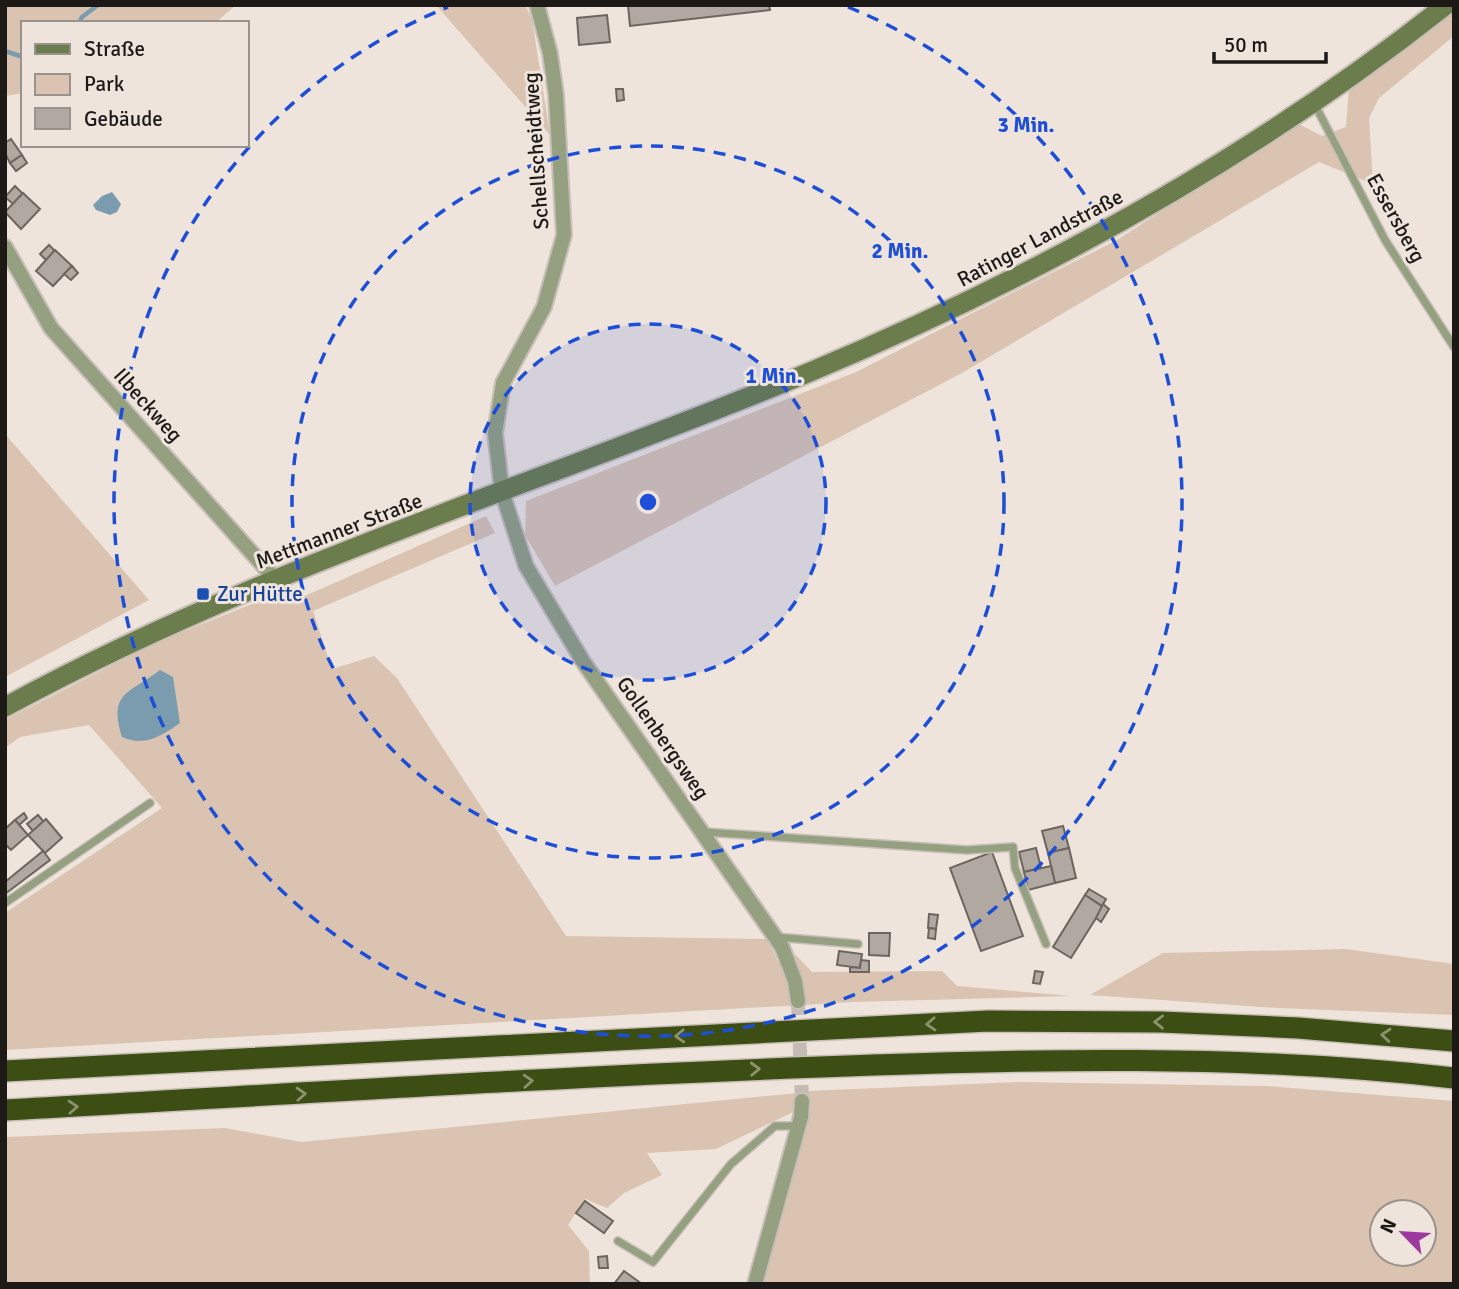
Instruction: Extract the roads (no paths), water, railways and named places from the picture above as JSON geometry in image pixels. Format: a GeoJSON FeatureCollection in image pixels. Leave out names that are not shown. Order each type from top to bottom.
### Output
{"type":"FeatureCollection","features":[{"type":"Feature","properties":{"kind":"highway"},"geometry":{"type":"LineString","coordinates":[[5,1071],[988,1021],[1161,1022],[1298,1028],[1454,1041]]}},
{"type":"Feature","properties":{"kind":"highway"},"geometry":{"type":"LineString","coordinates":[[5,1110],[718,1071],[986,1061],[1161,1059],[1454,1078]]}},
{"type":"Feature","properties":{"kind":"main road","name":"Ratinger Landstraße"},"geometry":{"type":"LineString","coordinates":[[620,446],[868,347],[1047,262],[1178,190],[1314,103],[1385,53],[1446,5]]}},
{"type":"Feature","properties":{"kind":"main road","name":"Mettmanner Straße"},"geometry":{"type":"LineString","coordinates":[[5,708],[163,628],[276,580],[620,446]]}},
{"type":"Feature","properties":{"kind":"street","name":"Schellscheidtweg"},"geometry":{"type":"LineString","coordinates":[[502,492],[495,433],[503,383],[544,307],[564,235],[556,95],[537,5]]}},
{"type":"Feature","properties":{"kind":"street","name":"Ilbeckweg"},"geometry":{"type":"LineString","coordinates":[[5,247],[51,328],[276,580]]}},
{"type":"Feature","properties":{"kind":"street","name":"Gollenbergsweg"},"geometry":{"type":"LineString","coordinates":[[502,492],[526,566],[584,663],[775,937],[795,981],[798,1002]]}},
{"type":"Feature","properties":{"kind":"street"},"geometry":{"type":"LineString","coordinates":[[755,1284],[798,1126],[802,1101]]}},
{"type":"Feature","properties":{"kind":"lane","name":"Essersberg"},"geometry":{"type":"LineString","coordinates":[[1314,103],[1385,240],[1454,347]]}},
{"type":"Feature","properties":{"kind":"lane"},"geometry":{"type":"LineString","coordinates":[[5,903],[149,803]]}},
{"type":"Feature","properties":{"kind":"lane"},"geometry":{"type":"LineString","coordinates":[[704,832],[967,850],[1013,847],[1015,868],[1046,944]]}},
{"type":"Feature","properties":{"kind":"lane"},"geometry":{"type":"LineString","coordinates":[[775,937],[858,944]]}},
{"type":"Feature","properties":{"kind":"lane"},"geometry":{"type":"LineString","coordinates":[[618,1241],[653,1262],[731,1164],[775,1126],[798,1126]]}},
{"type":"Feature","properties":{"kind":"water"},"geometry":{"type":"Polygon","coordinates":[[[112,192],[121,204],[117,212],[110,215],[96,210],[93,205],[102,196],[112,192]]]}},
{"type":"Feature","properties":{"kind":"water"},"geometry":{"type":"Polygon","coordinates":[[[160,670],[173,677],[180,723],[152,739],[138,741],[122,737],[118,711],[120,703],[130,690],[160,670]]]}},
{"type":"Feature","properties":{"kind":"waterway"},"geometry":{"type":"LineString","coordinates":[[80,21],[98,5]]}},
{"type":"Feature","properties":{"kind":"waterway"},"geometry":{"type":"LineString","coordinates":[[5,51],[21,56]]}},
{"type":"Feature","properties":{"kind":"tunnel"},"geometry":{"type":"LineString","coordinates":[[798,1001],[802,1101]]}},
{"type":"Feature","properties":{"kind":"place","name":"Zur Hütte"},"geometry":{"type":"Point","coordinates":[203,594]}}]}
